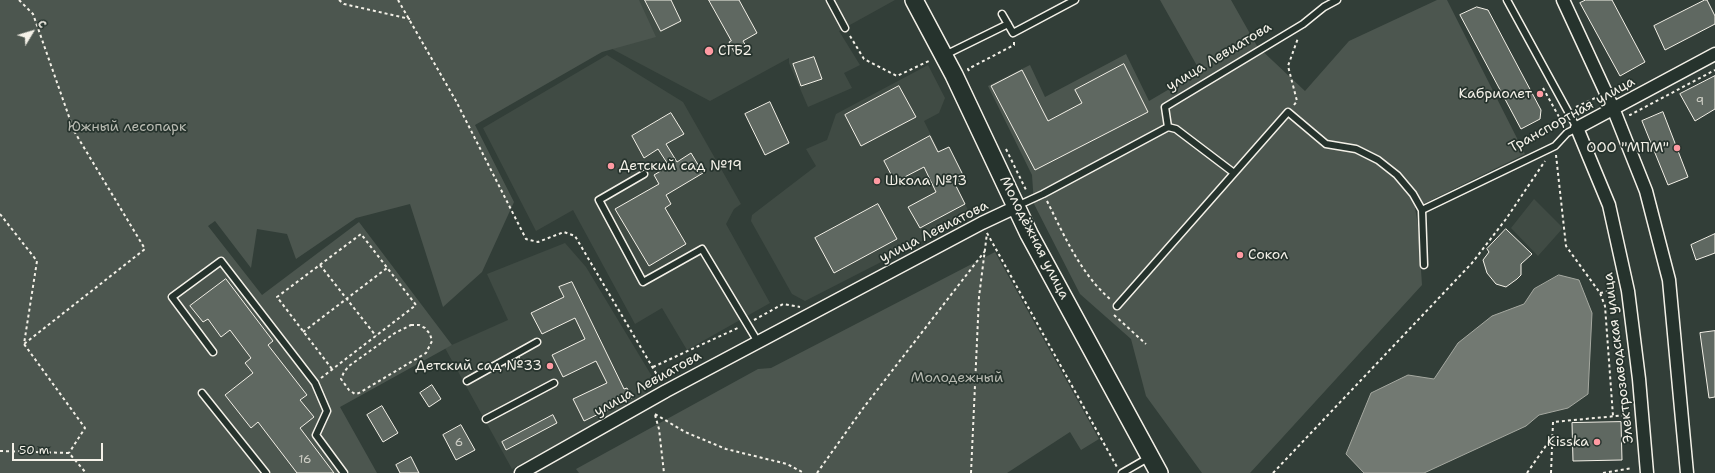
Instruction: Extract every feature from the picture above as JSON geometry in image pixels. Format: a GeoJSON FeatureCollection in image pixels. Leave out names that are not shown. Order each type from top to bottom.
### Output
{"type":"FeatureCollection","features":[{"type":"Feature","properties":{"kind":"main road","name":"Молодёжная улица"},"geometry":{"type":"LineString","coordinates":[[914,0],[939,57],[993,156],[1016,207],[1159,473]]}},
{"type":"Feature","properties":{"kind":"street"},"geometry":{"type":"LineString","coordinates":[[1563,0],[1613,108],[1646,190],[1669,280],[1687,473]]}},
{"type":"Feature","properties":{"kind":"street","name":"Транспортная улица"},"geometry":{"type":"LineString","coordinates":[[1577,128],[1715,54]]}},
{"type":"Feature","properties":{"kind":"street","name":"Электрозаводская улица"},"geometry":{"type":"LineString","coordinates":[[1577,128],[1609,205],[1628,291],[1639,379],[1647,473]]}},
{"type":"Feature","properties":{"kind":"street","name":"улица Левиатова"},"geometry":{"type":"LineString","coordinates":[[521,473],[666,391],[982,223],[1016,207]]}},
{"type":"Feature","properties":{"kind":"lane"},"geometry":{"type":"LineString","coordinates":[[830,0],[845,28]]}},
{"type":"Feature","properties":{"kind":"lane"},"geometry":{"type":"LineString","coordinates":[[1002,14],[1013,33],[1075,0]]}},
{"type":"Feature","properties":{"kind":"lane","name":"улица Левиатова"},"geometry":{"type":"LineString","coordinates":[[1016,207],[1168,127],[1165,107],[1303,24],[1324,7],[1337,0]]}},
{"type":"Feature","properties":{"kind":"lane","name":"Электрозаводская улица"},"geometry":{"type":"LineString","coordinates":[[1507,0],[1577,128]]}},
{"type":"Feature","properties":{"kind":"lane"},"geometry":{"type":"LineString","coordinates":[[939,57],[1008,24]]}},
{"type":"Feature","properties":{"kind":"lane"},"geometry":{"type":"LineString","coordinates":[[1117,306],[1288,112],[1326,144],[1356,149],[1378,160],[1397,174],[1422,210],[1424,264]]}},
{"type":"Feature","properties":{"kind":"lane"},"geometry":{"type":"LineString","coordinates":[[1168,127],[1176,129],[1234,173]]}},
{"type":"Feature","properties":{"kind":"lane","name":"Транспортная улица"},"geometry":{"type":"LineString","coordinates":[[1422,210],[1555,146],[1567,133],[1577,128]]}},
{"type":"Feature","properties":{"kind":"lane"},"geometry":{"type":"LineString","coordinates":[[644,174],[599,200],[643,282],[702,249],[758,342]]}},
{"type":"Feature","properties":{"kind":"lane"},"geometry":{"type":"LineString","coordinates":[[213,352],[172,297],[221,261],[315,383],[327,411],[316,435],[344,473]]}},
{"type":"Feature","properties":{"kind":"lane"},"geometry":{"type":"LineString","coordinates":[[467,381],[537,342]]}},
{"type":"Feature","properties":{"kind":"lane"},"geometry":{"type":"LineString","coordinates":[[486,419],[554,383]]}},
{"type":"Feature","properties":{"kind":"lane"},"geometry":{"type":"LineString","coordinates":[[202,393],[266,473]]}},
{"type":"Feature","properties":{"kind":"lane"},"geometry":{"type":"LineString","coordinates":[[1121,473],[1150,457]]}},
{"type":"Feature","properties":{"kind":"path"},"geometry":{"type":"LineString","coordinates":[[19,0],[33,14],[74,131],[145,249],[24,344]]}},
{"type":"Feature","properties":{"kind":"path"},"geometry":{"type":"LineString","coordinates":[[339,0],[344,4],[410,19]]}},
{"type":"Feature","properties":{"kind":"path"},"geometry":{"type":"LineString","coordinates":[[398,0],[456,102],[526,239],[538,242],[564,232],[575,236],[666,391]]}},
{"type":"Feature","properties":{"kind":"path"},"geometry":{"type":"LineString","coordinates":[[1288,112],[1297,101],[1288,66],[1303,24]]}},
{"type":"Feature","properties":{"kind":"path"},"geometry":{"type":"LineString","coordinates":[[845,28],[864,59],[897,76],[939,57]]}},
{"type":"Feature","properties":{"kind":"path"},"geometry":{"type":"LineString","coordinates":[[968,69],[1014,45],[1013,33]]}},
{"type":"Feature","properties":{"kind":"path"},"geometry":{"type":"LineString","coordinates":[[1558,115],[1606,93]]}},
{"type":"Feature","properties":{"kind":"path"},"geometry":{"type":"LineString","coordinates":[[1555,146],[1566,246],[1600,293],[1605,306],[1613,416]]}},
{"type":"Feature","properties":{"kind":"path"},"geometry":{"type":"LineString","coordinates":[[1273,473],[1472,263],[1506,219],[1555,146]]}},
{"type":"Feature","properties":{"kind":"path"},"geometry":{"type":"LineString","coordinates":[[1043,194],[1079,265],[1103,293],[1117,306],[1112,312],[1146,344]]}},
{"type":"Feature","properties":{"kind":"path"},"geometry":{"type":"LineString","coordinates":[[0,214],[36,261],[24,344],[85,428],[69,454]]}},
{"type":"Feature","properties":{"kind":"path"},"geometry":{"type":"LineString","coordinates":[[971,473],[980,297],[987,233],[990,229]]}},
{"type":"Feature","properties":{"kind":"path"},"geometry":{"type":"LineString","coordinates":[[987,233],[1121,473]]}},
{"type":"Feature","properties":{"kind":"path"},"geometry":{"type":"LineString","coordinates":[[315,383],[416,306],[361,234],[277,297],[332,369]]}},
{"type":"Feature","properties":{"kind":"path"},"geometry":{"type":"LineString","coordinates":[[817,473],[864,407],[985,251]]}},
{"type":"Feature","properties":{"kind":"path"},"geometry":{"type":"LineString","coordinates":[[320,265],[376,336]]}},
{"type":"Feature","properties":{"kind":"path"},"geometry":{"type":"LineString","coordinates":[[303,332],[387,268]]}},
{"type":"Feature","properties":{"kind":"path"},"geometry":{"type":"LineString","coordinates":[[1600,293],[1615,290]]}},
{"type":"Feature","properties":{"kind":"path"},"geometry":{"type":"LineString","coordinates":[[652,368],[746,324],[784,304],[804,308]]}},
{"type":"Feature","properties":{"kind":"path"},"geometry":{"type":"LineString","coordinates":[[410,325],[418,325],[425,328],[430,334],[432,341],[426,353],[359,393],[355,394],[344,384],[341,378],[349,366],[396,333],[410,325]]}},
{"type":"Feature","properties":{"kind":"path"},"geometry":{"type":"LineString","coordinates":[[648,401],[655,414],[664,473]]}},
{"type":"Feature","properties":{"kind":"path"},"geometry":{"type":"LineString","coordinates":[[655,414],[685,432],[726,449],[787,464],[804,473]]}},
{"type":"Feature","properties":{"kind":"path"},"geometry":{"type":"LineString","coordinates":[[1551,473],[1553,422],[1628,415]]}},
{"type":"Feature","properties":{"kind":"path"},"geometry":{"type":"LineString","coordinates":[[1527,473],[1553,436]]}},
{"type":"Feature","properties":{"kind":"path"},"geometry":{"type":"LineString","coordinates":[[0,451],[69,454],[86,473]]}},
{"type":"Feature","properties":{"kind":"path"},"geometry":{"type":"LineString","coordinates":[[1603,473],[1632,468]]}},
{"type":"Feature","properties":{"kind":"shaded area","name":"СГБ2"},"geometry":{"type":"Polygon","coordinates":[[[520,0],[895,0],[839,31],[860,65],[844,73],[852,88],[808,107],[789,63],[789,58],[710,101],[520,0]]]}},
{"type":"Feature","properties":{"kind":"shaded area","name":"Детский сад №19"},"geometry":{"type":"Polygon","coordinates":[[[607,55],[683,102],[741,204],[734,209],[726,224],[770,303],[687,350],[662,308],[635,324],[573,210],[536,231],[483,128],[607,55]]]}},
{"type":"Feature","properties":{"kind":"shaded area","name":"Школа №13"},"geometry":{"type":"Polygon","coordinates":[[[928,65],[945,98],[939,113],[924,121],[971,216],[805,301],[792,294],[751,221],[752,215],[816,166],[806,149],[827,140],[836,114],[928,65]]]}},
{"type":"Feature","properties":{"kind":"shaded area"},"geometry":{"type":"Polygon","coordinates":[[[1534,199],[1563,228],[1538,256],[1511,228],[1534,199]]]}},
{"type":"Feature","properties":{"kind":"shaded area","name":"Детский сад №33"},"geometry":{"type":"Polygon","coordinates":[[[565,243],[586,267],[656,383],[644,389],[648,397],[579,432],[512,469],[445,348],[508,320],[487,274],[565,243]]]}},
{"type":"Feature","properties":{"kind":"shaded area"},"geometry":{"type":"Polygon","coordinates":[[[1559,275],[1579,280],[1592,313],[1588,394],[1568,408],[1539,415],[1526,426],[1424,473],[1364,473],[1346,454],[1371,393],[1408,375],[1434,379],[1458,343],[1492,316],[1524,304],[1534,289],[1559,275]]]}},
{"type":"Feature","properties":{"kind":"green space","name":"Южный лесопарк"},"geometry":{"type":"Polygon","coordinates":[[[0,0],[639,0],[656,37],[602,52],[475,125],[514,202],[482,272],[443,307],[410,204],[356,218],[296,259],[287,234],[257,229],[251,268],[215,221],[208,226],[262,295],[359,222],[452,345],[340,407],[377,473],[0,473],[0,0]]]}},
{"type":"Feature","properties":{"kind":"green space","name":"Сокол"},"geometry":{"type":"Polygon","coordinates":[[[1160,0],[1231,0],[1257,46],[1305,91],[1349,41],[1437,0],[1447,0],[1525,154],[1415,208],[1418,225],[1422,285],[1250,473],[1202,473],[1146,396],[1131,339],[1080,294],[1034,204],[1032,175],[988,86],[1030,65],[1045,97],[1126,54],[1149,101],[1200,71],[1160,0]]]}},
{"type":"Feature","properties":{"kind":"green space","name":"Молодежный"},"geometry":{"type":"Polygon","coordinates":[[[995,252],[1099,439],[1081,450],[1070,432],[1007,473],[579,473],[576,469],[758,369],[771,368],[995,252]]]}},
{"type":"Feature","properties":{"kind":"building"},"geometry":{"type":"Polygon","coordinates":[[[645,0],[671,0],[681,21],[661,31],[645,0]]]}},
{"type":"Feature","properties":{"kind":"building","name":"СГБ2"},"geometry":{"type":"Polygon","coordinates":[[[709,0],[739,0],[757,33],[743,41],[746,46],[734,52],[729,42],[731,41],[709,0]]]}},
{"type":"Feature","properties":{"kind":"building"},"geometry":{"type":"Polygon","coordinates":[[[1586,0],[1612,0],[1645,62],[1620,76],[1580,3],[1586,0]]]}},
{"type":"Feature","properties":{"kind":"building"},"geometry":{"type":"Polygon","coordinates":[[[1707,0],[1715,16],[1715,24],[1665,50],[1654,26],[1707,0]]]}},
{"type":"Feature","properties":{"kind":"building"},"geometry":{"type":"Polygon","coordinates":[[[1477,7],[1488,10],[1541,110],[1540,119],[1521,129],[1460,15],[1477,7]]]}},
{"type":"Feature","properties":{"kind":"building"},"geometry":{"type":"Polygon","coordinates":[[[814,57],[822,79],[801,86],[793,64],[814,57]]]}},
{"type":"Feature","properties":{"kind":"building"},"geometry":{"type":"Polygon","coordinates":[[[1124,64],[1148,112],[1035,170],[991,86],[1022,70],[1048,121],[1082,103],[1075,90],[1124,64]]]}},
{"type":"Feature","properties":{"kind":"building"},"geometry":{"type":"Polygon","coordinates":[[[1715,76],[1715,109],[1695,121],[1680,94],[1715,76]]]}},
{"type":"Feature","properties":{"kind":"building"},"geometry":{"type":"Polygon","coordinates":[[[899,86],[916,117],[861,146],[845,115],[899,86]]]}},
{"type":"Feature","properties":{"kind":"building"},"geometry":{"type":"Polygon","coordinates":[[[770,102],[789,143],[765,155],[745,114],[770,102]]]}},
{"type":"Feature","properties":{"kind":"building"},"geometry":{"type":"Polygon","coordinates":[[[1663,112],[1688,177],[1668,185],[1642,121],[1663,112]]]}},
{"type":"Feature","properties":{"kind":"building"},"geometry":{"type":"Polygon","coordinates":[[[671,113],[684,134],[666,144],[677,162],[691,153],[703,173],[666,195],[671,204],[665,208],[686,244],[649,266],[615,209],[659,184],[654,175],[669,166],[658,149],[644,158],[632,136],[671,113]]]}},
{"type":"Feature","properties":{"kind":"building"},"geometry":{"type":"Polygon","coordinates":[[[930,136],[938,152],[949,147],[965,179],[955,184],[965,204],[920,228],[908,207],[936,192],[924,167],[895,182],[884,161],[930,136]]]}},
{"type":"Feature","properties":{"kind":"building"},"geometry":{"type":"Polygon","coordinates":[[[878,204],[897,239],[834,273],[815,238],[878,204]]]}},
{"type":"Feature","properties":{"kind":"building"},"geometry":{"type":"Polygon","coordinates":[[[1506,229],[1532,254],[1521,264],[1521,275],[1506,287],[1496,284],[1487,273],[1483,260],[1489,252],[1487,249],[1506,229]]]}},
{"type":"Feature","properties":{"kind":"building"},"geometry":{"type":"Polygon","coordinates":[[[1715,234],[1715,253],[1696,260],[1691,245],[1715,234]]]}},
{"type":"Feature","properties":{"kind":"building"},"geometry":{"type":"Polygon","coordinates":[[[226,279],[273,341],[268,345],[307,395],[300,400],[314,417],[300,428],[334,473],[297,473],[258,422],[251,428],[225,395],[253,373],[245,363],[251,358],[230,330],[221,337],[208,319],[203,322],[190,306],[226,279]]]}},
{"type":"Feature","properties":{"kind":"building"},"geometry":{"type":"Polygon","coordinates":[[[572,282],[624,389],[627,388],[632,398],[584,421],[573,399],[607,383],[596,361],[563,377],[552,355],[585,339],[575,318],[542,334],[531,313],[564,297],[559,287],[572,282]]]}},
{"type":"Feature","properties":{"kind":"building"},"geometry":{"type":"Polygon","coordinates":[[[1715,331],[1715,397],[1709,398],[1700,333],[1715,331]]]}},
{"type":"Feature","properties":{"kind":"building"},"geometry":{"type":"Polygon","coordinates":[[[519,357],[522,363],[508,371],[505,365],[519,357]]]}},
{"type":"Feature","properties":{"kind":"building"},"geometry":{"type":"Polygon","coordinates":[[[432,385],[441,399],[429,407],[420,393],[432,385]]]}},
{"type":"Feature","properties":{"kind":"building"},"geometry":{"type":"Polygon","coordinates":[[[382,406],[398,433],[383,442],[367,415],[382,406]]]}},
{"type":"Feature","properties":{"kind":"building"},"geometry":{"type":"Polygon","coordinates":[[[553,415],[557,423],[506,450],[502,442],[553,415]]]}},
{"type":"Feature","properties":{"kind":"building","name":"Kisska"},"geometry":{"type":"Polygon","coordinates":[[[1621,422],[1622,460],[1573,461],[1572,423],[1621,422]]]}},
{"type":"Feature","properties":{"kind":"building"},"geometry":{"type":"Polygon","coordinates":[[[461,425],[475,450],[456,460],[443,435],[461,425]]]}},
{"type":"Feature","properties":{"kind":"building"},"geometry":{"type":"Polygon","coordinates":[[[411,457],[419,473],[400,473],[396,465],[411,457]]]}},
{"type":"Feature","properties":{"kind":"place","name":"СГБ2"},"geometry":{"type":"Point","coordinates":[709,51]}},
{"type":"Feature","properties":{"kind":"place","name":"Кабриолет"},"geometry":{"type":"Point","coordinates":[1540,94]}},
{"type":"Feature","properties":{"kind":"place","name":"ООО \"МПМ\""},"geometry":{"type":"Point","coordinates":[1677,148]}},
{"type":"Feature","properties":{"kind":"place","name":"Детский сад №19"},"geometry":{"type":"Point","coordinates":[611,166]}},
{"type":"Feature","properties":{"kind":"place","name":"Школа №13"},"geometry":{"type":"Point","coordinates":[877,181]}},
{"type":"Feature","properties":{"kind":"place","name":"Сокол"},"geometry":{"type":"Point","coordinates":[1240,255]}},
{"type":"Feature","properties":{"kind":"place","name":"Детский сад №33"},"geometry":{"type":"Point","coordinates":[550,366]}},
{"type":"Feature","properties":{"kind":"place","name":"Kisska"},"geometry":{"type":"Point","coordinates":[1597,442]}}]}
